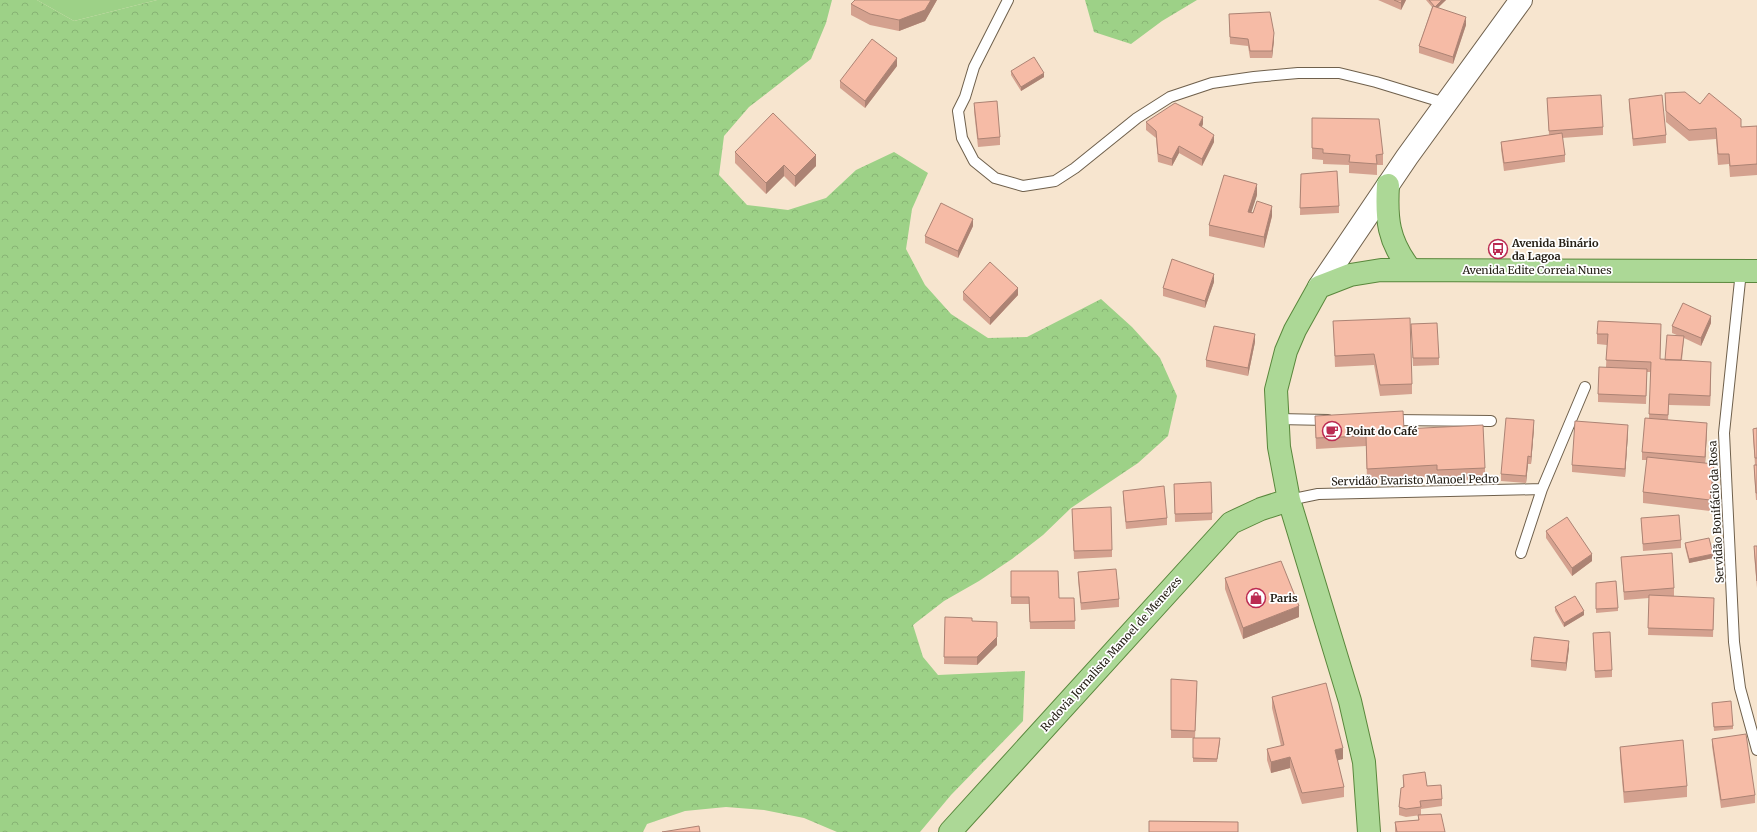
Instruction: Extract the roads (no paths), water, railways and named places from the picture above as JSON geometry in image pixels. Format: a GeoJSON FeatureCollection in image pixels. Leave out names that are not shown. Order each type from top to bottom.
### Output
{"type":"FeatureCollection","features":[{"type":"Feature","properties":{"kind":"main road"},"geometry":{"type":"LineString","coordinates":[[1388,185],[1387,213],[1391,234],[1400,257],[1410,269]]}},
{"type":"Feature","properties":{"kind":"main road","name":"Avenida Edite Correia Nunes"},"geometry":{"type":"LineString","coordinates":[[1319,287],[1350,275],[1381,270],[1749,271]]}},
{"type":"Feature","properties":{"kind":"main road"},"geometry":{"type":"LineString","coordinates":[[1319,287],[1295,330],[1286,351],[1276,390],[1279,447],[1289,500],[1352,709],[1364,762],[1369,832]]}},
{"type":"Feature","properties":{"kind":"main road","name":"Rodovia Jornalista Manoel de Menezes"},"geometry":{"type":"LineString","coordinates":[[950,832],[1231,523],[1261,509],[1289,500]]}},
{"type":"Feature","properties":{"kind":"street"},"geometry":{"type":"LineString","coordinates":[[1319,287],[1445,103],[1521,0]]}},
{"type":"Feature","properties":{"kind":"lane"},"geometry":{"type":"LineString","coordinates":[[1008,0],[974,67],[965,97],[958,111],[962,138],[974,161],[995,178],[1023,186],[1055,181],[1075,168],[1137,118],[1170,97],[1212,83],[1298,73],[1339,73],[1376,82],[1445,103]]}},
{"type":"Feature","properties":{"kind":"lane","name":"Servidão Bonifácio da Rosa"},"geometry":{"type":"LineString","coordinates":[[1749,271],[1724,440],[1734,642],[1740,688],[1757,750]]}},
{"type":"Feature","properties":{"kind":"lane"},"geometry":{"type":"LineString","coordinates":[[1521,553],[1542,489],[1585,387]]}},
{"type":"Feature","properties":{"kind":"lane"},"geometry":{"type":"LineString","coordinates":[[1278,419],[1341,420]]}},
{"type":"Feature","properties":{"kind":"lane"},"geometry":{"type":"LineString","coordinates":[[1380,420],[1491,421]]}},
{"type":"Feature","properties":{"kind":"lane","name":"Servidão Evaristo Manoel Pedro"},"geometry":{"type":"LineString","coordinates":[[1289,500],[1318,494],[1542,489]]}},
{"type":"Feature","properties":{"kind":"place","name":"Avenida Binário da Lagoa"},"geometry":{"type":"Point","coordinates":[1498,249]}},
{"type":"Feature","properties":{"kind":"place","name":"Point do Café"},"geometry":{"type":"Point","coordinates":[1332,431]}},
{"type":"Feature","properties":{"kind":"place","name":"Paris"},"geometry":{"type":"Point","coordinates":[1256,598]}}]}
